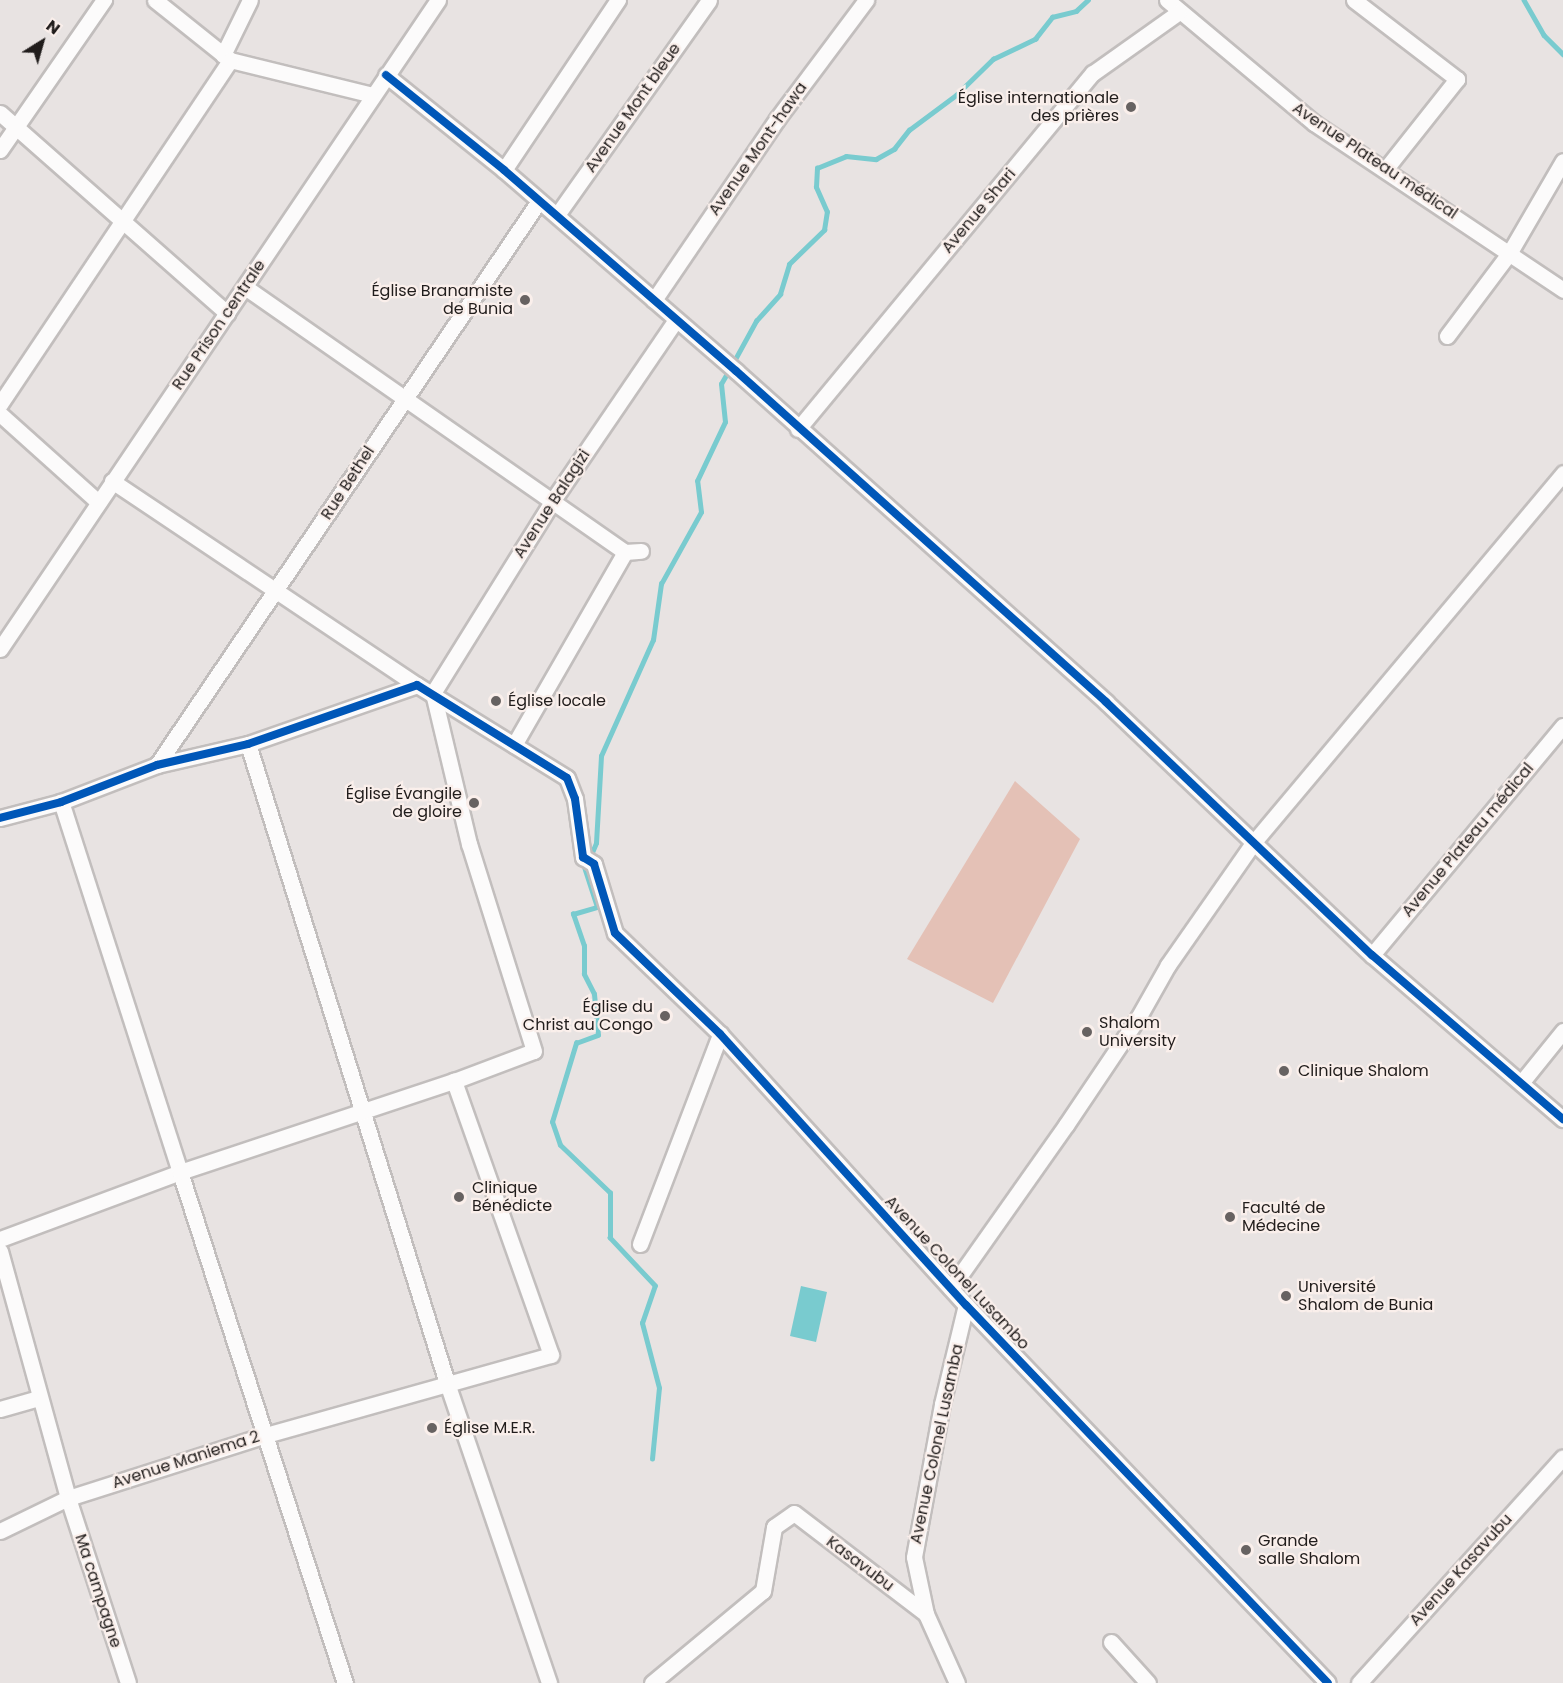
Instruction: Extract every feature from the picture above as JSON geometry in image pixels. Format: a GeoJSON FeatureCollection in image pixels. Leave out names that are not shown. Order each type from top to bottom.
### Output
{"type":"FeatureCollection","features":[{"type":"Feature","properties":{"kind":"street"},"geometry":{"type":"LineString","coordinates":[[0,150],[104,0]]}},
{"type":"Feature","properties":{"kind":"street"},"geometry":{"type":"LineString","coordinates":[[155,0],[226,57],[372,95]]}},
{"type":"Feature","properties":{"kind":"street"},"geometry":{"type":"LineString","coordinates":[[0,404],[124,222],[226,57],[250,0]]}},
{"type":"Feature","properties":{"kind":"street","name":"Rue Prison centrale"},"geometry":{"type":"LineString","coordinates":[[0,649],[5,629],[98,502],[246,287],[372,95],[438,0]]}},
{"type":"Feature","properties":{"kind":"street"},"geometry":{"type":"LineString","coordinates":[[504,170],[618,0]]}},
{"type":"Feature","properties":{"kind":"street","name":"Avenue Mont bleue"},"geometry":{"type":"LineString","coordinates":[[558,216],[709,0]]}},
{"type":"Feature","properties":{"kind":"street","name":"Avenue Mont-hawa"},"geometry":{"type":"LineString","coordinates":[[654,300],[777,119],[866,0]]}},
{"type":"Feature","properties":{"kind":"street","name":"Avenue Plateau médical"},"geometry":{"type":"LineString","coordinates":[[1167,0],[1314,123],[1510,252],[1563,290]]}},
{"type":"Feature","properties":{"kind":"street"},"geometry":{"type":"LineString","coordinates":[[1354,0],[1457,79],[1385,170]]}},
{"type":"Feature","properties":{"kind":"street","name":"Avenue Shari"},"geometry":{"type":"LineString","coordinates":[[798,429],[1094,73],[1179,12]]}},
{"type":"Feature","properties":{"kind":"street"},"geometry":{"type":"LineString","coordinates":[[386,75],[504,170],[731,367],[1106,702],[1372,955],[1563,1119]]}},
{"type":"Feature","properties":{"kind":"street"},"geometry":{"type":"LineString","coordinates":[[0,113],[227,313]]}},
{"type":"Feature","properties":{"kind":"street"},"geometry":{"type":"LineString","coordinates":[[1447,336],[1510,252],[1563,161]]}},
{"type":"Feature","properties":{"kind":"street","name":"Rue Bethel"},"geometry":{"type":"LineString","coordinates":[[156,765],[276,594],[402,398],[539,201]]}},
{"type":"Feature","properties":{"kind":"street"},"geometry":{"type":"LineString","coordinates":[[246,287],[625,552],[641,551]]}},
{"type":"Feature","properties":{"kind":"street","name":"Avenue Balagizi"},"geometry":{"type":"LineString","coordinates":[[433,693],[553,500],[676,320]]}},
{"type":"Feature","properties":{"kind":"street"},"geometry":{"type":"LineString","coordinates":[[0,414],[98,502]]}},
{"type":"Feature","properties":{"kind":"street"},"geometry":{"type":"LineString","coordinates":[[951,1288],[1066,1125],[1252,843],[1563,473]]}},
{"type":"Feature","properties":{"kind":"street","name":"Avenue Colonel Lusambo"},"geometry":{"type":"LineString","coordinates":[[112,481],[276,594],[567,778],[575,799],[589,860],[615,933],[720,1034],[966,1305],[1328,1683]]}},
{"type":"Feature","properties":{"kind":"street"},"geometry":{"type":"LineString","coordinates":[[514,745],[625,552]]}},
{"type":"Feature","properties":{"kind":"street"},"geometry":{"type":"LineString","coordinates":[[0,818],[61,802],[156,765],[248,744],[417,685]]}},
{"type":"Feature","properties":{"kind":"street"},"geometry":{"type":"LineString","coordinates":[[0,1239],[180,1172],[454,1081],[534,1051],[469,844],[433,693]]}},
{"type":"Feature","properties":{"kind":"street","name":"Avenue Plateau médical"},"geometry":{"type":"LineString","coordinates":[[1372,955],[1563,726]]}},
{"type":"Feature","properties":{"kind":"street"},"geometry":{"type":"LineString","coordinates":[[248,744],[447,1383],[549,1683]]}},
{"type":"Feature","properties":{"kind":"street"},"geometry":{"type":"LineString","coordinates":[[61,802],[345,1683]]}},
{"type":"Feature","properties":{"kind":"street"},"geometry":{"type":"LineString","coordinates":[[1521,1083],[1563,1031]]}},
{"type":"Feature","properties":{"kind":"street"},"geometry":{"type":"LineString","coordinates":[[640,1244],[720,1034]]}},
{"type":"Feature","properties":{"kind":"street","name":"Avenue Maniema 2"},"geometry":{"type":"LineString","coordinates":[[0,1531],[68,1498],[266,1435],[551,1356],[454,1081]]}},
{"type":"Feature","properties":{"kind":"street"},"geometry":{"type":"LineString","coordinates":[[0,1251],[68,1498]]}},
{"type":"Feature","properties":{"kind":"street","name":"Avenue Colonel Lusamba"},"geometry":{"type":"LineString","coordinates":[[957,1683],[926,1614],[914,1557],[942,1404],[966,1305]]}},
{"type":"Feature","properties":{"kind":"street"},"geometry":{"type":"LineString","coordinates":[[0,1409],[39,1398]]}},
{"type":"Feature","properties":{"kind":"street","name":"Avenue Kasavubu"},"geometry":{"type":"LineString","coordinates":[[1359,1683],[1563,1457]]}},
{"type":"Feature","properties":{"kind":"street","name":"Ma campagne"},"geometry":{"type":"LineString","coordinates":[[68,1498],[128,1683]]}},
{"type":"Feature","properties":{"kind":"street","name":"Kasavubu"},"geometry":{"type":"LineString","coordinates":[[652,1683],[764,1584],[774,1527],[794,1513],[926,1614]]}},
{"type":"Feature","properties":{"kind":"street"},"geometry":{"type":"LineString","coordinates":[[1111,1642],[1148,1683]]}},
{"type":"Feature","properties":{"kind":"shaded area"},"geometry":{"type":"Polygon","coordinates":[[[1015,781],[1080,839],[993,1003],[907,959],[1015,781]]]}},
{"type":"Feature","properties":{"kind":"water"},"geometry":{"type":"Polygon","coordinates":[[[801,1286],[827,1292],[816,1342],[790,1336],[801,1286]]]}},
{"type":"Feature","properties":{"kind":"waterway"},"geometry":{"type":"LineString","coordinates":[[733,363],[756,321],[780,294],[789,264],[824,230],[827,212],[816,187],[817,168],[846,156],[876,159],[894,149],[909,130],[956,95],[993,59],[1035,39],[1052,17],[1076,11],[1088,0]]}},
{"type":"Feature","properties":{"kind":"waterway"},"geometry":{"type":"LineString","coordinates":[[1524,0],[1544,35],[1563,54]]}},
{"type":"Feature","properties":{"kind":"waterway"},"geometry":{"type":"LineString","coordinates":[[652,1459],[659,1388],[642,1323],[655,1286],[610,1238],[610,1193],[560,1145],[552,1122],[576,1043],[598,1035],[594,994],[584,974],[584,946],[573,914],[597,907],[585,869],[596,843],[601,756],[653,640],[661,584],[701,512],[697,481],[725,422],[721,384],[729,370]]}},
{"type":"Feature","properties":{"kind":"cycle path"},"geometry":{"type":"LineString","coordinates":[[386,75],[504,170],[736,371],[1106,702],[1372,955],[1563,1119]]}},
{"type":"Feature","properties":{"kind":"cycle path"},"geometry":{"type":"LineString","coordinates":[[0,818],[61,802],[157,765],[248,744],[417,685],[567,778],[575,799],[583,857],[594,864],[615,933],[720,1034],[966,1305],[1328,1683]]}},
{"type":"Feature","properties":{"kind":"place","name":"Église internationale des prières"},"geometry":{"type":"Point","coordinates":[1131,107]}},
{"type":"Feature","properties":{"kind":"place","name":"Église Branamiste de Bunia"},"geometry":{"type":"Point","coordinates":[525,300]}},
{"type":"Feature","properties":{"kind":"place","name":"Église locale"},"geometry":{"type":"Point","coordinates":[496,701]}},
{"type":"Feature","properties":{"kind":"place","name":"Église Évangile de gloire"},"geometry":{"type":"Point","coordinates":[474,803]}},
{"type":"Feature","properties":{"kind":"place","name":"Église du Christ au Congo"},"geometry":{"type":"Point","coordinates":[665,1016]}},
{"type":"Feature","properties":{"kind":"place","name":"Shalom University"},"geometry":{"type":"Point","coordinates":[1087,1032]}},
{"type":"Feature","properties":{"kind":"place","name":"Clinique Shalom"},"geometry":{"type":"Point","coordinates":[1284,1071]}},
{"type":"Feature","properties":{"kind":"place","name":"Clinique Bénédicte"},"geometry":{"type":"Point","coordinates":[459,1197]}},
{"type":"Feature","properties":{"kind":"place","name":"Faculté de Médecine"},"geometry":{"type":"Point","coordinates":[1230,1217]}},
{"type":"Feature","properties":{"kind":"place","name":"Université Shalom de Bunia"},"geometry":{"type":"Point","coordinates":[1286,1296]}},
{"type":"Feature","properties":{"kind":"place","name":"Église M.E.R."},"geometry":{"type":"Point","coordinates":[432,1428]}},
{"type":"Feature","properties":{"kind":"place","name":"Grande salle Shalom"},"geometry":{"type":"Point","coordinates":[1246,1550]}}]}
